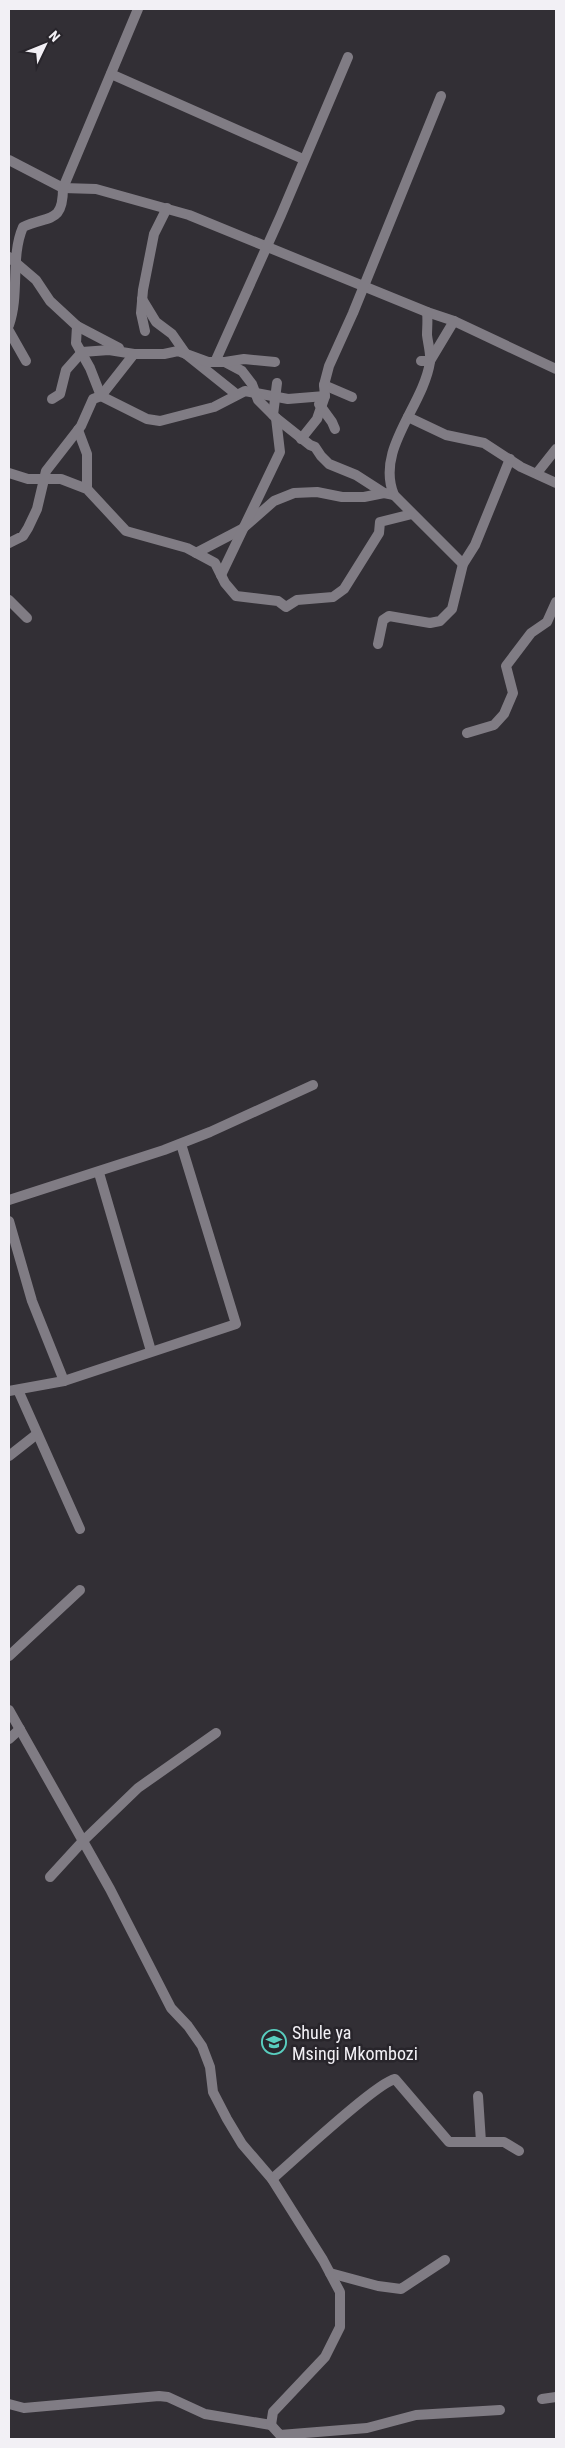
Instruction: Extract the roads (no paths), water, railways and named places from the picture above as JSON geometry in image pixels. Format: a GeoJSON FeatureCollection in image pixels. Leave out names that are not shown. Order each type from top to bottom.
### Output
{"type":"FeatureCollection","features":[{"type":"Feature","properties":{"kind":"street"},"geometry":{"type":"LineString","coordinates":[[9,325],[13,261],[23,226],[47,220],[58,213],[63,204],[64,188],[137,10]]}},
{"type":"Feature","properties":{"kind":"street"},"geometry":{"type":"LineString","coordinates":[[220,362],[303,159],[348,57]]}},
{"type":"Feature","properties":{"kind":"street"},"geometry":{"type":"LineString","coordinates":[[111,74],[303,159]]}},
{"type":"Feature","properties":{"kind":"street"},"geometry":{"type":"LineString","coordinates":[[301,439],[317,418],[325,396],[324,384],[441,96]]}},
{"type":"Feature","properties":{"kind":"street"},"geometry":{"type":"LineString","coordinates":[[9,160],[64,188],[96,189],[167,208],[364,285],[427,312],[454,320],[556,369]]}},
{"type":"Feature","properties":{"kind":"street"},"geometry":{"type":"LineString","coordinates":[[144,331],[141,313],[142,299],[154,234],[167,208]]}},
{"type":"Feature","properties":{"kind":"street"},"geometry":{"type":"LineString","coordinates":[[13,261],[36,280],[50,301],[77,326],[109,344],[134,354]]}},
{"type":"Feature","properties":{"kind":"street"},"geometry":{"type":"LineString","coordinates":[[142,299],[156,322],[172,334],[186,354],[236,394]]}},
{"type":"Feature","properties":{"kind":"street"},"geometry":{"type":"LineString","coordinates":[[426,361],[427,312]]}},
{"type":"Feature","properties":{"kind":"street"},"geometry":{"type":"LineString","coordinates":[[389,494],[389,466],[408,417],[426,361],[454,320]]}},
{"type":"Feature","properties":{"kind":"street"},"geometry":{"type":"LineString","coordinates":[[77,326],[76,343],[82,352],[100,396],[147,420],[160,421],[214,406],[245,391],[254,394],[297,399],[325,396]]}},
{"type":"Feature","properties":{"kind":"street"},"geometry":{"type":"LineString","coordinates":[[9,331],[26,361]]}},
{"type":"Feature","properties":{"kind":"street"},"geometry":{"type":"LineString","coordinates":[[52,399],[60,394],[66,370],[82,352],[109,350],[134,354],[164,354],[178,351],[220,362],[242,371],[252,384],[254,394],[274,417],[301,439],[316,446],[321,456],[329,464],[356,475],[389,494],[463,564]]}},
{"type":"Feature","properties":{"kind":"street"},"geometry":{"type":"LineString","coordinates":[[9,543],[22,536],[28,528],[37,509],[44,480],[50,465],[78,430],[93,399],[100,396],[134,354]]}},
{"type":"Feature","properties":{"kind":"street"},"geometry":{"type":"LineString","coordinates":[[220,362],[245,359],[275,362]]}},
{"type":"Feature","properties":{"kind":"street"},"geometry":{"type":"LineString","coordinates":[[242,371],[245,359]]}},
{"type":"Feature","properties":{"kind":"street"},"geometry":{"type":"LineString","coordinates":[[221,575],[280,452],[274,417],[277,383]]}},
{"type":"Feature","properties":{"kind":"street"},"geometry":{"type":"LineString","coordinates":[[324,384],[352,397]]}},
{"type":"Feature","properties":{"kind":"street"},"geometry":{"type":"LineString","coordinates":[[311,396],[332,422],[335,430]]}},
{"type":"Feature","properties":{"kind":"street"},"geometry":{"type":"LineString","coordinates":[[408,417],[446,435],[484,443],[537,474],[556,482]]}},
{"type":"Feature","properties":{"kind":"street"},"geometry":{"type":"LineString","coordinates":[[78,430],[87,454],[86,489]]}},
{"type":"Feature","properties":{"kind":"street"},"geometry":{"type":"LineString","coordinates":[[537,474],[556,449]]}},
{"type":"Feature","properties":{"kind":"street"},"geometry":{"type":"LineString","coordinates":[[378,644],[383,620],[389,616],[430,623],[440,621],[452,609],[463,564],[475,546],[510,459]]}},
{"type":"Feature","properties":{"kind":"street"},"geometry":{"type":"LineString","coordinates":[[9,473],[28,479],[61,479],[86,489],[126,531],[156,538],[196,553],[215,563],[236,596],[278,601],[286,607],[296,600],[333,597],[344,589],[355,573],[364,554],[379,533],[380,522],[412,514]]}},
{"type":"Feature","properties":{"kind":"street"},"geometry":{"type":"LineString","coordinates":[[196,553],[242,529],[274,501],[294,493],[316,492],[342,497],[389,494]]}},
{"type":"Feature","properties":{"kind":"street"},"geometry":{"type":"LineString","coordinates":[[9,600],[27,618]]}},
{"type":"Feature","properties":{"kind":"street"},"geometry":{"type":"LineString","coordinates":[[467,733],[494,725],[504,714],[513,692],[506,666],[530,632],[547,622],[556,602]]}},
{"type":"Feature","properties":{"kind":"street"},"geometry":{"type":"LineString","coordinates":[[9,1200],[98,1173],[181,1144],[313,1085]]}},
{"type":"Feature","properties":{"kind":"street"},"geometry":{"type":"LineString","coordinates":[[80,1529],[37,1434],[13,1390],[64,1381],[236,1324],[181,1144]]}},
{"type":"Feature","properties":{"kind":"street"},"geometry":{"type":"LineString","coordinates":[[98,1173],[150,1351]]}},
{"type":"Feature","properties":{"kind":"street"},"geometry":{"type":"LineString","coordinates":[[9,1221],[32,1301],[64,1381]]}},
{"type":"Feature","properties":{"kind":"street"},"geometry":{"type":"LineString","coordinates":[[9,1456],[37,1434]]}},
{"type":"Feature","properties":{"kind":"street"},"geometry":{"type":"LineString","coordinates":[[9,1656],[80,1590]]}},
{"type":"Feature","properties":{"kind":"street"},"geometry":{"type":"LineString","coordinates":[[9,1710],[83,1841],[171,2008],[188,2026],[202,2046],[210,2067],[213,2092],[226,2119],[242,2144],[272,2179],[340,2292],[340,2327],[325,2357],[273,2412],[271,2439]]}},
{"type":"Feature","properties":{"kind":"street"},"geometry":{"type":"LineString","coordinates":[[9,1739],[20,1729]]}},
{"type":"Feature","properties":{"kind":"street"},"geometry":{"type":"LineString","coordinates":[[50,1877],[83,1841],[138,1788],[216,1733]]}},
{"type":"Feature","properties":{"kind":"street"},"geometry":{"type":"LineString","coordinates":[[272,2179],[362,2101],[389,2080],[395,2079],[448,2142],[504,2142],[518,2150]]}},
{"type":"Feature","properties":{"kind":"street"},"geometry":{"type":"LineString","coordinates":[[478,2096],[481,2142]]}},
{"type":"Feature","properties":{"kind":"street"},"geometry":{"type":"LineString","coordinates":[[330,2273],[378,2286],[401,2289],[444,2260]]}},
{"type":"Feature","properties":{"kind":"street"},"geometry":{"type":"LineString","coordinates":[[9,2404],[24,2408],[159,2396],[168,2397],[205,2414],[271,2425],[280,2435],[367,2428],[416,2415],[500,2410]]}},
{"type":"Feature","properties":{"kind":"street"},"geometry":{"type":"LineString","coordinates":[[542,2399],[556,2396]]}},
{"type":"Feature","properties":{"kind":"place","name":"Shule ya Msingi Mkombozi"},"geometry":{"type":"Point","coordinates":[274,2042]}}]}
